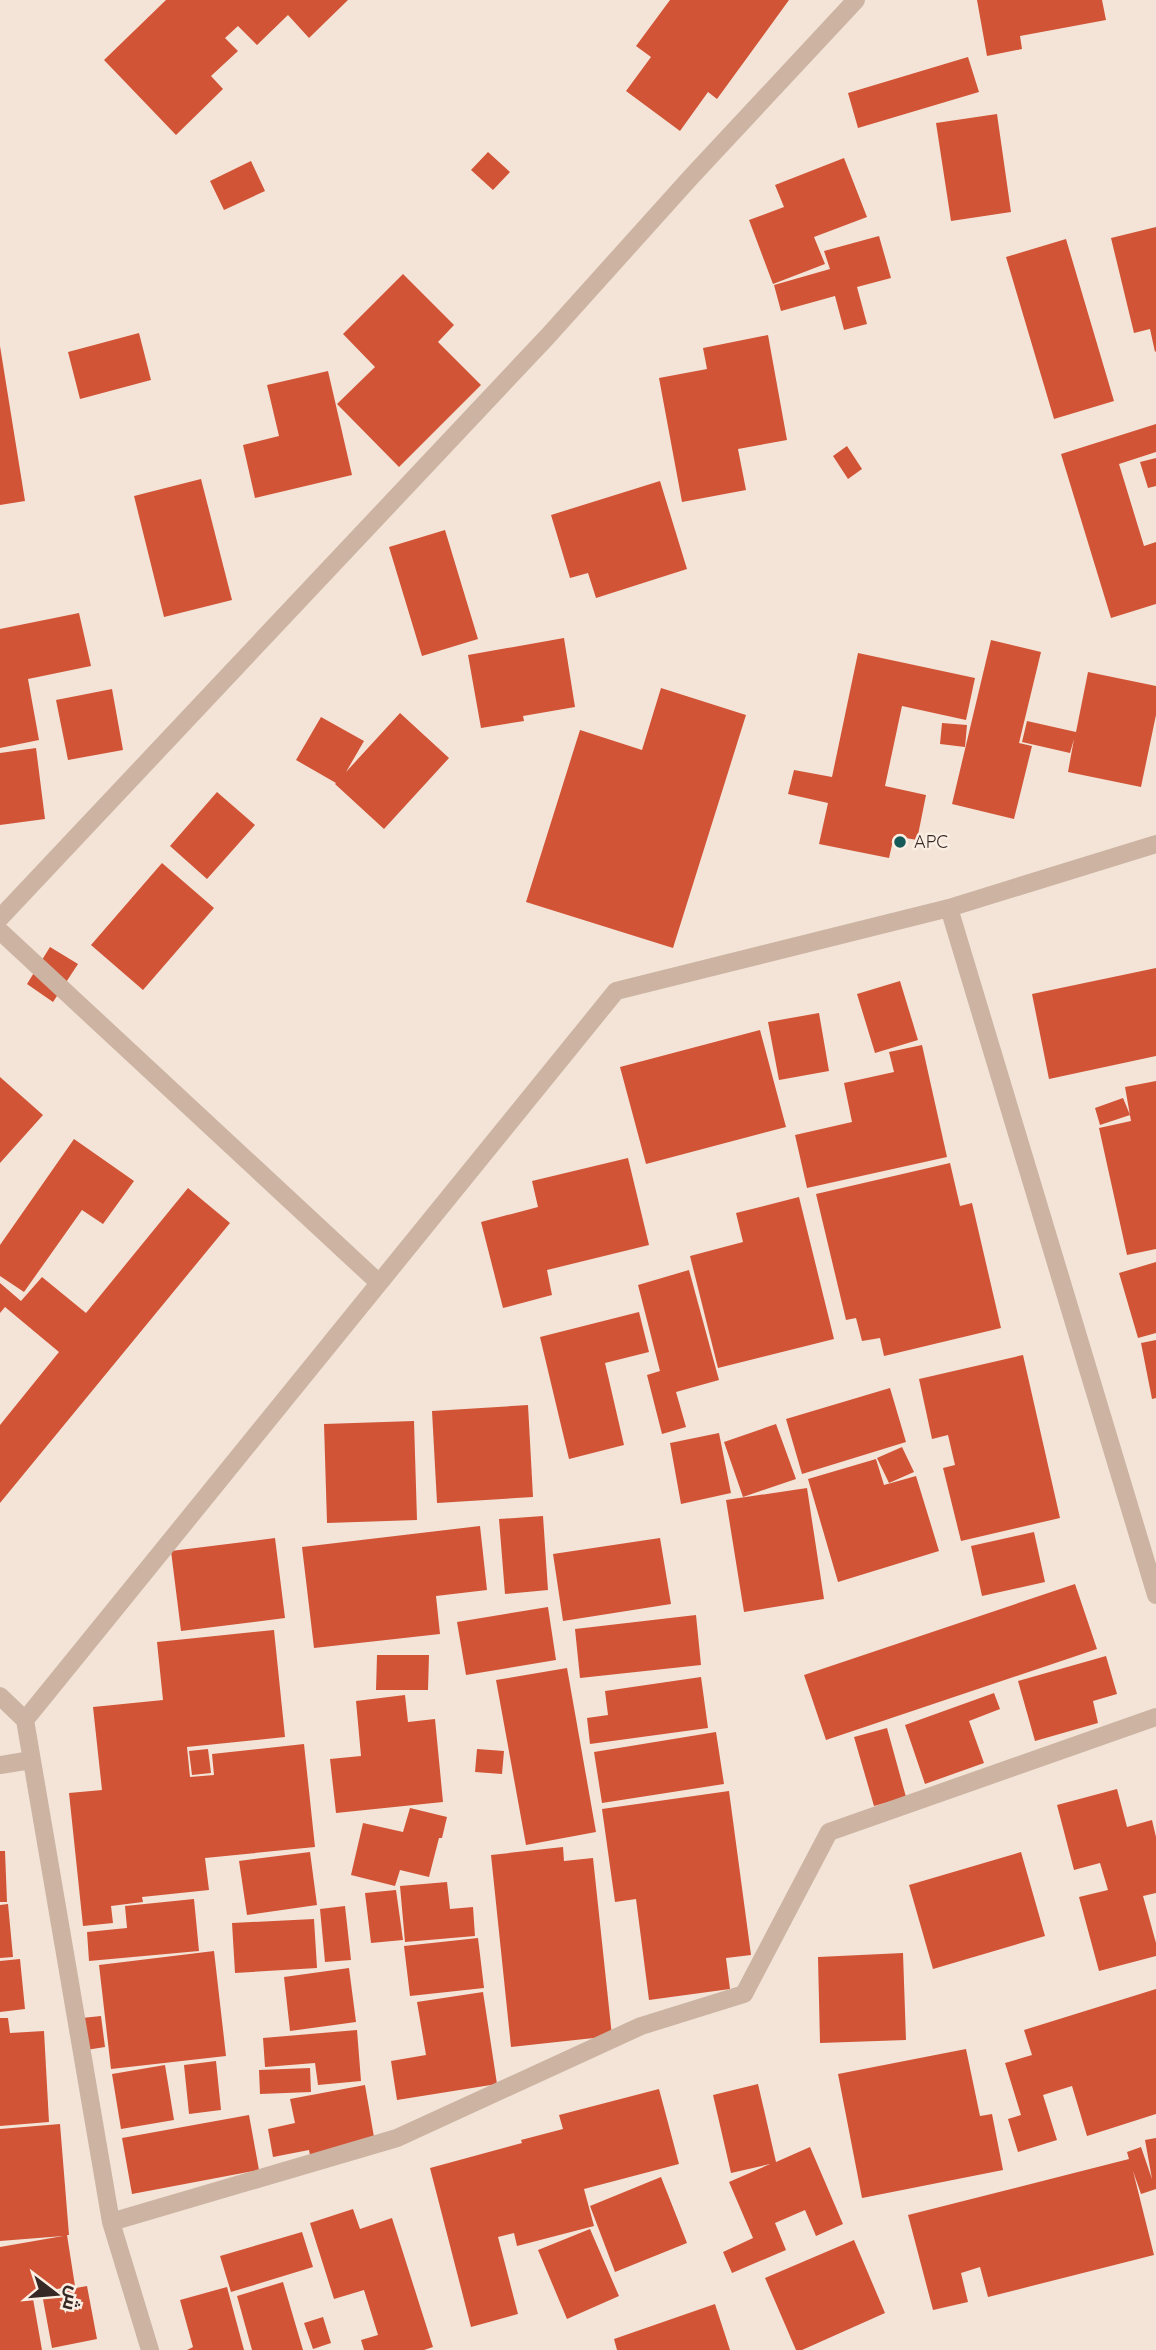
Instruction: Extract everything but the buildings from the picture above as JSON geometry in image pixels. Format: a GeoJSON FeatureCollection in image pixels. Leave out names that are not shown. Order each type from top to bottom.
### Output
{"type":"FeatureCollection","features":[{"type":"Feature","properties":{"kind":"street"},"geometry":{"type":"LineString","coordinates":[[0,918],[548,336],[856,0]]}},
{"type":"Feature","properties":{"kind":"street"},"geometry":{"type":"LineString","coordinates":[[24,1720],[617,991],[949,908],[1156,844]]}},
{"type":"Feature","properties":{"kind":"street"},"geometry":{"type":"LineString","coordinates":[[949,908],[1156,1595]]}},
{"type":"Feature","properties":{"kind":"street"},"geometry":{"type":"LineString","coordinates":[[0,931],[379,1283]]}},
{"type":"Feature","properties":{"kind":"street"},"geometry":{"type":"LineString","coordinates":[[0,1696],[24,1720],[111,2222],[150,2350]]}},
{"type":"Feature","properties":{"kind":"street"},"geometry":{"type":"LineString","coordinates":[[111,2222],[397,2138],[641,2026],[744,1994],[829,1832],[1156,1717]]}},
{"type":"Feature","properties":{"kind":"street"},"geometry":{"type":"LineString","coordinates":[[0,1765],[31,1760]]}},
{"type":"Feature","properties":{"kind":"place","name":"APC"},"geometry":{"type":"Point","coordinates":[900,842]}}]}
